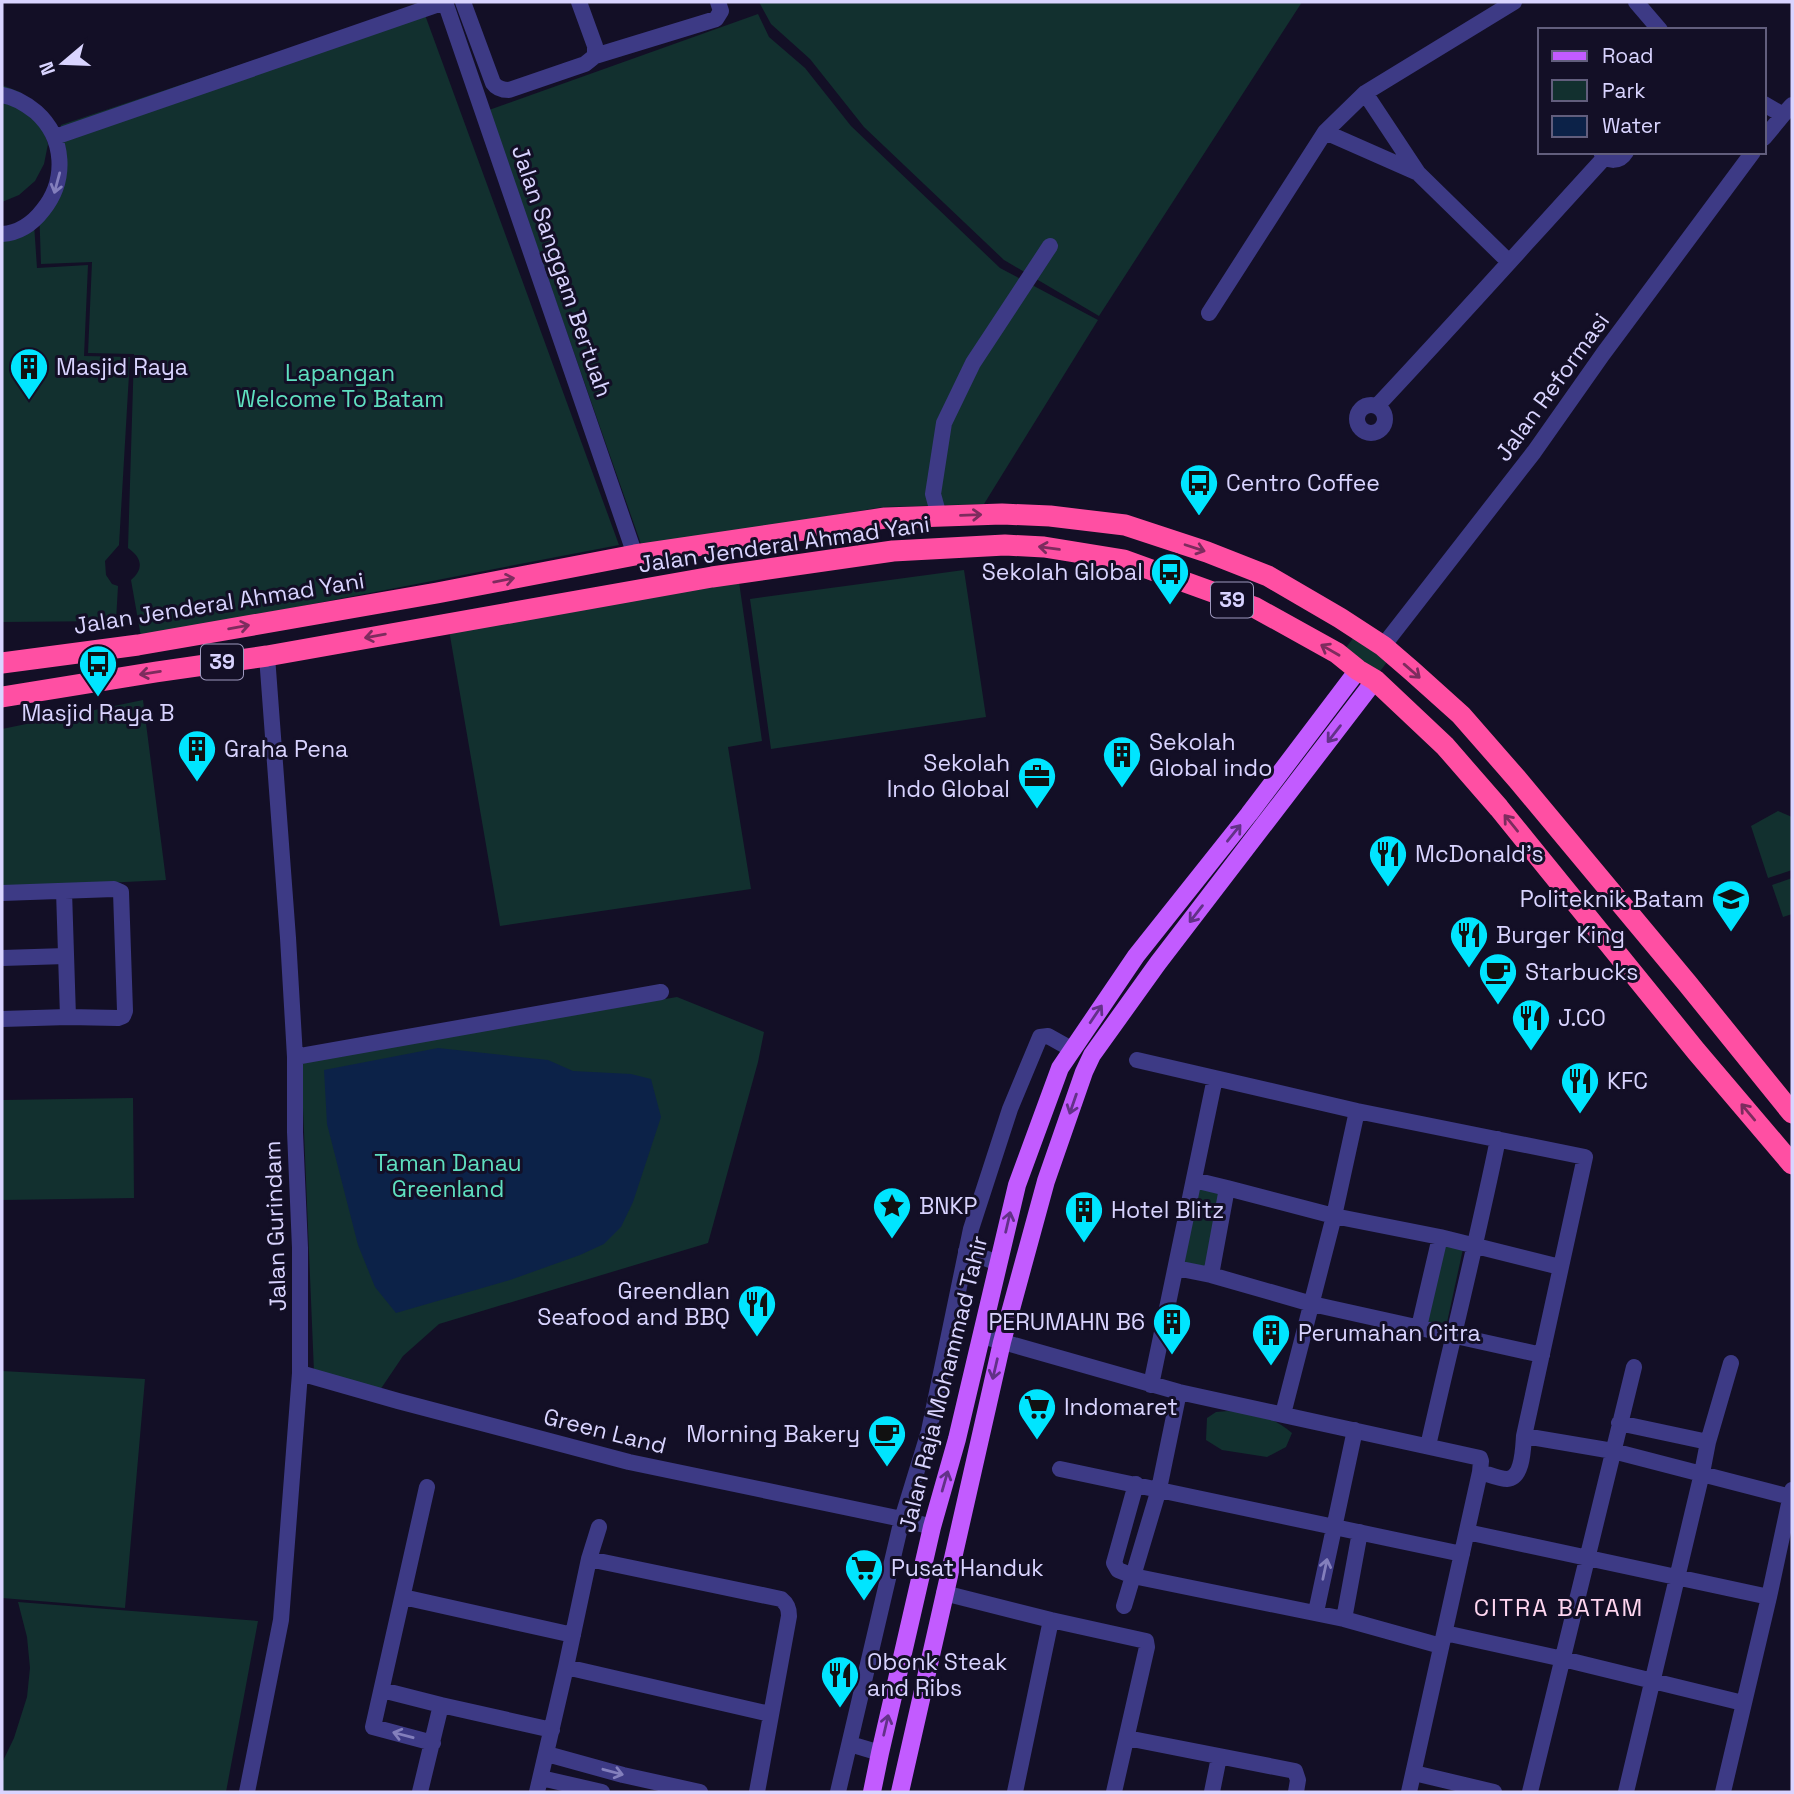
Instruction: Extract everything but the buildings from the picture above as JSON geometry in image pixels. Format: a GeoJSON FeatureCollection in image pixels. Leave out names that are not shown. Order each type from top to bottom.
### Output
{"type":"FeatureCollection","features":[{"type":"Feature","properties":{"kind":"highway","name":"Jalan Jenderal Ahmad Yani"},"geometry":{"type":"LineString","coordinates":[[2,663],[138,645],[437,593],[635,555],[885,518],[1002,514],[1050,516],[1125,525],[1207,552],[1268,576],[1383,646],[1461,715],[1687,983],[1792,1113]]}},
{"type":"Feature","properties":{"kind":"highway","name":"Jalan Jenderal Ahmad Yani"},"geometry":{"type":"LineString","coordinates":[[2,697],[267,656],[712,577],[892,551],[1004,545],[1044,547],[1124,561],[1254,607],[1337,653],[1367,675],[1445,746],[1481,787],[1696,1051],[1792,1164]]}},
{"type":"Feature","properties":{"kind":"highway"},"geometry":{"type":"LineString","coordinates":[[437,593],[442,625]]}},
{"type":"Feature","properties":{"kind":"main road","name":"Jalan Raja Mohammad Tahir"},"geometry":{"type":"LineString","coordinates":[[872,1792],[932,1527],[957,1439],[1017,1185],[1060,1068],[1136,956],[1249,814],[1367,675]]}},
{"type":"Feature","properties":{"kind":"main road","name":"Jalan Raja Mohammad Tahir"},"geometry":{"type":"LineString","coordinates":[[900,1792],[1002,1342],[1046,1181],[1084,1072],[1092,1055],[1158,962],[1367,675]]}},
{"type":"Feature","properties":{"kind":"street"},"geometry":{"type":"LineString","coordinates":[[55,136],[445,2]]}},
{"type":"Feature","properties":{"kind":"street","name":"Jalan Sanggam Bertuah"},"geometry":{"type":"LineString","coordinates":[[445,2],[635,555]]}},
{"type":"Feature","properties":{"kind":"street"},"geometry":{"type":"LineString","coordinates":[[463,2],[493,83],[503,90],[585,64],[595,51],[716,19],[721,11],[718,2]]}},
{"type":"Feature","properties":{"kind":"street"},"geometry":{"type":"LineString","coordinates":[[579,2],[595,51]]}},
{"type":"Feature","properties":{"kind":"street"},"geometry":{"type":"LineString","coordinates":[[1209,313],[1325,132],[1365,93],[1514,2]]}},
{"type":"Feature","properties":{"kind":"street"},"geometry":{"type":"LineString","coordinates":[[1636,2],[1658,28]]}},
{"type":"Feature","properties":{"kind":"street"},"geometry":{"type":"LineString","coordinates":[[1365,93],[1418,173],[1509,262]]}},
{"type":"Feature","properties":{"kind":"street"},"geometry":{"type":"LineString","coordinates":[[2,95],[27,105],[43,119],[55,136],[60,158],[58,185],[52,199],[36,218],[23,228],[2,234]]}},
{"type":"Feature","properties":{"kind":"street"},"geometry":{"type":"LineString","coordinates":[[1766,105],[1787,110],[1766,136]]}},
{"type":"Feature","properties":{"kind":"street"},"geometry":{"type":"LineString","coordinates":[[1325,132],[1418,173]]}},
{"type":"Feature","properties":{"kind":"street"},"geometry":{"type":"LineString","coordinates":[[1377,407],[1466,312],[1603,155],[1617,160],[1625,154]]}},
{"type":"Feature","properties":{"kind":"street","name":"Jalan Reformasi"},"geometry":{"type":"LineString","coordinates":[[1383,646],[1534,452],[1749,154]]}},
{"type":"Feature","properties":{"kind":"street"},"geometry":{"type":"LineString","coordinates":[[939,516],[933,494],[944,423],[973,363],[1050,246]]}},
{"type":"Feature","properties":{"kind":"street","name":"Jalan Gurindam"},"geometry":{"type":"LineString","coordinates":[[247,1792],[281,1620],[300,1373],[295,1057],[267,656]]}},
{"type":"Feature","properties":{"kind":"street"},"geometry":{"type":"LineString","coordinates":[[2,893],[119,890],[122,895],[124,1013],[118,1018],[2,1019]]}},
{"type":"Feature","properties":{"kind":"street"},"geometry":{"type":"LineString","coordinates":[[64,891],[68,1017]]}},
{"type":"Feature","properties":{"kind":"street"},"geometry":{"type":"LineString","coordinates":[[2,958],[66,956]]}},
{"type":"Feature","properties":{"kind":"street"},"geometry":{"type":"LineString","coordinates":[[295,1057],[661,992]]}},
{"type":"Feature","properties":{"kind":"street"},"geometry":{"type":"LineString","coordinates":[[838,1792],[902,1519],[929,1432],[971,1228],[1010,1109],[1040,1037],[1048,1036],[1073,1050]]}},
{"type":"Feature","properties":{"kind":"street"},"geometry":{"type":"LineString","coordinates":[[1137,1060],[1357,1111],[1585,1157],[1524,1436],[1519,1470],[1516,1476],[1508,1479],[1480,1472]]}},
{"type":"Feature","properties":{"kind":"street"},"geometry":{"type":"LineString","coordinates":[[1152,1385],[1215,1078]]}},
{"type":"Feature","properties":{"kind":"street"},"geometry":{"type":"LineString","coordinates":[[1283,1414],[1334,1216],[1357,1111]]}},
{"type":"Feature","properties":{"kind":"street"},"geometry":{"type":"LineString","coordinates":[[1428,1446],[1476,1246],[1498,1139]]}},
{"type":"Feature","properties":{"kind":"street"},"geometry":{"type":"LineString","coordinates":[[1194,1180],[1334,1216],[1440,1237],[1560,1267]]}},
{"type":"Feature","properties":{"kind":"street"},"geometry":{"type":"LineString","coordinates":[[1210,1275],[1227,1188]]}},
{"type":"Feature","properties":{"kind":"street"},"geometry":{"type":"LineString","coordinates":[[1419,1328],[1440,1237]]}},
{"type":"Feature","properties":{"kind":"street"},"geometry":{"type":"LineString","coordinates":[[966,1251],[998,1263]]}},
{"type":"Feature","properties":{"kind":"street"},"geometry":{"type":"LineString","coordinates":[[1176,1268],[1312,1304],[1542,1355]]}},
{"type":"Feature","properties":{"kind":"street"},"geometry":{"type":"LineString","coordinates":[[982,1336],[1179,1392],[1478,1457],[1481,1461],[1480,1472],[1409,1792]]}},
{"type":"Feature","properties":{"kind":"street"},"geometry":{"type":"LineString","coordinates":[[1626,1792],[1708,1442],[1731,1363]]}},
{"type":"Feature","properties":{"kind":"street"},"geometry":{"type":"LineString","coordinates":[[1531,1792],[1634,1367]]}},
{"type":"Feature","properties":{"kind":"street","name":"Green Land"},"geometry":{"type":"LineString","coordinates":[[300,1373],[629,1462],[932,1527]]}},
{"type":"Feature","properties":{"kind":"street"},"geometry":{"type":"LineString","coordinates":[[1124,1606],[1159,1489],[1179,1392]]}},
{"type":"Feature","properties":{"kind":"street"},"geometry":{"type":"LineString","coordinates":[[1619,1423],[1708,1442]]}},
{"type":"Feature","properties":{"kind":"street"},"geometry":{"type":"LineString","coordinates":[[1317,1612],[1355,1430]]}},
{"type":"Feature","properties":{"kind":"street"},"geometry":{"type":"LineString","coordinates":[[1524,1436],[1613,1451],[1791,1493],[1723,1792]]}},
{"type":"Feature","properties":{"kind":"street"},"geometry":{"type":"LineString","coordinates":[[1060,1469],[1462,1554]]}},
{"type":"Feature","properties":{"kind":"street"},"geometry":{"type":"LineString","coordinates":[[1136,1484],[1114,1563],[1118,1570],[1133,1576],[1443,1639],[1563,1659],[1743,1703]]}},
{"type":"Feature","properties":{"kind":"street"},"geometry":{"type":"LineString","coordinates":[[427,1487],[373,1727],[433,1743]]}},
{"type":"Feature","properties":{"kind":"street"},"geometry":{"type":"LineString","coordinates":[[599,1527],[589,1559],[539,1785],[602,1792]]}},
{"type":"Feature","properties":{"kind":"street"},"geometry":{"type":"LineString","coordinates":[[1344,1619],[1360,1532]]}},
{"type":"Feature","properties":{"kind":"street"},"geometry":{"type":"LineString","coordinates":[[1467,1532],[1769,1597]]}},
{"type":"Feature","properties":{"kind":"street"},"geometry":{"type":"LineString","coordinates":[[589,1559],[781,1599],[786,1603],[789,1616],[757,1792]]}},
{"type":"Feature","properties":{"kind":"street"},"geometry":{"type":"LineString","coordinates":[[944,1593],[1146,1641],[1147,1647],[1114,1792]]}},
{"type":"Feature","properties":{"kind":"street"},"geometry":{"type":"LineString","coordinates":[[402,1597],[573,1635]]}},
{"type":"Feature","properties":{"kind":"street"},"geometry":{"type":"LineString","coordinates":[[1016,1792],[1051,1620]]}},
{"type":"Feature","properties":{"kind":"street"},"geometry":{"type":"LineString","coordinates":[[566,1667],[770,1714]]}},
{"type":"Feature","properties":{"kind":"street"},"geometry":{"type":"LineString","coordinates":[[382,1690],[552,1730]]}},
{"type":"Feature","properties":{"kind":"street"},"geometry":{"type":"LineString","coordinates":[[420,1792],[442,1705]]}},
{"type":"Feature","properties":{"kind":"street"},"geometry":{"type":"LineString","coordinates":[[1127,1738],[1295,1771],[1298,1780],[1296,1792]]}},
{"type":"Feature","properties":{"kind":"street"},"geometry":{"type":"LineString","coordinates":[[850,1744],[880,1753]]}},
{"type":"Feature","properties":{"kind":"street"},"geometry":{"type":"LineString","coordinates":[[547,1754],[696,1792]]}},
{"type":"Feature","properties":{"kind":"street"},"geometry":{"type":"LineString","coordinates":[[1212,1792],[1219,1757]]}},
{"type":"Feature","properties":{"kind":"street"},"geometry":{"type":"LineString","coordinates":[[1414,1773],[1494,1792]]}},
{"type":"Feature","properties":{"kind":"green space"},"geometry":{"type":"Polygon","coordinates":[[[759,2],[1302,2],[1099,316],[1004,260],[864,127],[810,59],[771,24],[759,2]]]}},
{"type":"Feature","properties":{"kind":"green space","name":"Lapangan Welcome To Batam"},"geometry":{"type":"Polygon","coordinates":[[[421,4],[619,545],[141,637],[131,580],[140,563],[128,548],[134,354],[88,353],[92,262],[41,264],[39,206],[62,167],[61,125],[421,4]]]}},
{"type":"Feature","properties":{"kind":"green space"},"geometry":{"type":"Polygon","coordinates":[[[758,14],[769,37],[805,68],[851,126],[1000,268],[1098,320],[984,504],[883,507],[642,547],[489,110],[758,14]]]}},
{"type":"Feature","properties":{"kind":"green space"},"geometry":{"type":"Polygon","coordinates":[[[2,85],[20,92],[35,106],[48,144],[44,164],[35,181],[19,195],[2,202],[2,85]]]}},
{"type":"Feature","properties":{"kind":"green space"},"geometry":{"type":"Polygon","coordinates":[[[34,224],[37,268],[88,265],[84,356],[130,357],[119,545],[105,561],[106,575],[112,584],[118,586],[116,621],[2,622],[2,238],[34,224]]]}},
{"type":"Feature","properties":{"kind":"green space"},"geometry":{"type":"Polygon","coordinates":[[[964,570],[986,717],[771,749],[750,599],[964,570]]]}},
{"type":"Feature","properties":{"kind":"green space"},"geometry":{"type":"Polygon","coordinates":[[[739,582],[762,741],[728,747],[751,889],[500,926],[449,630],[739,582]]]}},
{"type":"Feature","properties":{"kind":"green space"},"geometry":{"type":"Polygon","coordinates":[[[1354,637],[1387,662],[1375,678],[1342,653],[1354,637]]]}},
{"type":"Feature","properties":{"kind":"green space"},"geometry":{"type":"Polygon","coordinates":[[[143,700],[166,880],[2,888],[2,729],[143,700]]]}},
{"type":"Feature","properties":{"kind":"green space"},"geometry":{"type":"Polygon","coordinates":[[[1778,811],[1792,817],[1792,870],[1768,878],[1751,826],[1778,811]]]}},
{"type":"Feature","properties":{"kind":"green space"},"geometry":{"type":"Polygon","coordinates":[[[1792,878],[1792,914],[1783,917],[1772,885],[1792,878]]]}},
{"type":"Feature","properties":{"kind":"green space","name":"Taman Danau Greenland"},"geometry":{"type":"Polygon","coordinates":[[[677,997],[764,1032],[708,1243],[439,1324],[403,1356],[380,1390],[314,1372],[301,1060],[677,997]]]}},
{"type":"Feature","properties":{"kind":"green space"},"geometry":{"type":"Polygon","coordinates":[[[133,1098],[134,1198],[2,1200],[2,1100],[133,1098]]]}},
{"type":"Feature","properties":{"kind":"green space"},"geometry":{"type":"Polygon","coordinates":[[[1196,1185],[1224,1190],[1208,1270],[1180,1264],[1196,1185]]]}},
{"type":"Feature","properties":{"kind":"green space"},"geometry":{"type":"Polygon","coordinates":[[[1445,1244],[1463,1249],[1446,1327],[1427,1323],[1445,1244]]]}},
{"type":"Feature","properties":{"kind":"green space"},"geometry":{"type":"Polygon","coordinates":[[[2,1371],[145,1379],[125,1608],[2,1598],[2,1371]]]}},
{"type":"Feature","properties":{"kind":"green space"},"geometry":{"type":"Polygon","coordinates":[[[1216,1412],[1262,1416],[1285,1427],[1292,1433],[1286,1447],[1267,1457],[1222,1450],[1206,1440],[1207,1418],[1216,1412]]]}},
{"type":"Feature","properties":{"kind":"green space"},"geometry":{"type":"Polygon","coordinates":[[[18,1602],[258,1621],[226,1792],[2,1792],[2,1763],[14,1738],[27,1697],[30,1668],[27,1637],[18,1602]]]}},
{"type":"Feature","properties":{"kind":"water"},"geometry":{"type":"Polygon","coordinates":[[[438,1048],[548,1060],[573,1071],[631,1074],[651,1079],[661,1117],[633,1202],[621,1227],[604,1244],[510,1280],[396,1313],[375,1287],[358,1245],[327,1124],[324,1070],[438,1048]]]}},
{"type":"Feature","properties":{"kind":"place","name":"Masjid Raya"},"geometry":{"type":"Point","coordinates":[29,401]}},
{"type":"Feature","properties":{"kind":"place","name":"Centro Coffee"},"geometry":{"type":"Point","coordinates":[1199,517]}},
{"type":"Feature","properties":{"kind":"place","name":"Sekolah Global"},"geometry":{"type":"Point","coordinates":[1170,606]}},
{"type":"Feature","properties":{"kind":"place","name":"Masjid Raya B"},"geometry":{"type":"Point","coordinates":[98,698]}},
{"type":"Feature","properties":{"kind":"place","name":"Graha Pena"},"geometry":{"type":"Point","coordinates":[197,783]}},
{"type":"Feature","properties":{"kind":"place","name":"Sekolah Global indo"},"geometry":{"type":"Point","coordinates":[1122,789]}},
{"type":"Feature","properties":{"kind":"place","name":"Sekolah Indo Global"},"geometry":{"type":"Point","coordinates":[1037,810]}},
{"type":"Feature","properties":{"kind":"place","name":"McDonald's"},"geometry":{"type":"Point","coordinates":[1388,888]}},
{"type":"Feature","properties":{"kind":"place","name":"Politeknik Batam"},"geometry":{"type":"Point","coordinates":[1731,933]}},
{"type":"Feature","properties":{"kind":"place","name":"Burger King"},"geometry":{"type":"Point","coordinates":[1469,969]}},
{"type":"Feature","properties":{"kind":"place","name":"Starbucks"},"geometry":{"type":"Point","coordinates":[1498,1006]}},
{"type":"Feature","properties":{"kind":"place","name":"J.CO"},"geometry":{"type":"Point","coordinates":[1531,1052]}},
{"type":"Feature","properties":{"kind":"place","name":"KFC"},"geometry":{"type":"Point","coordinates":[1580,1115]}},
{"type":"Feature","properties":{"kind":"place","name":"BNKP"},"geometry":{"type":"Point","coordinates":[892,1240]}},
{"type":"Feature","properties":{"kind":"place","name":"Hotel Blitz"},"geometry":{"type":"Point","coordinates":[1084,1244]}},
{"type":"Feature","properties":{"kind":"place","name":"Greendlan Seafood and BBQ"},"geometry":{"type":"Point","coordinates":[757,1338]}},
{"type":"Feature","properties":{"kind":"place","name":"PERUMAHN B6"},"geometry":{"type":"Point","coordinates":[1172,1356]}},
{"type":"Feature","properties":{"kind":"place","name":"Perumahan Citra"},"geometry":{"type":"Point","coordinates":[1271,1367]}},
{"type":"Feature","properties":{"kind":"place","name":"Indomaret"},"geometry":{"type":"Point","coordinates":[1037,1441]}},
{"type":"Feature","properties":{"kind":"place","name":"Morning Bakery"},"geometry":{"type":"Point","coordinates":[887,1468]}},
{"type":"Feature","properties":{"kind":"place","name":"Pusat Handuk"},"geometry":{"type":"Point","coordinates":[864,1602]}},
{"type":"Feature","properties":{"kind":"place","name":"Obonk Steak and Ribs"},"geometry":{"type":"Point","coordinates":[840,1709]}},
{"type":"Feature","properties":{"kind":"district","name":"CITRA BATAM"},"geometry":{"type":"Point","coordinates":[1559,1608]}}]}
